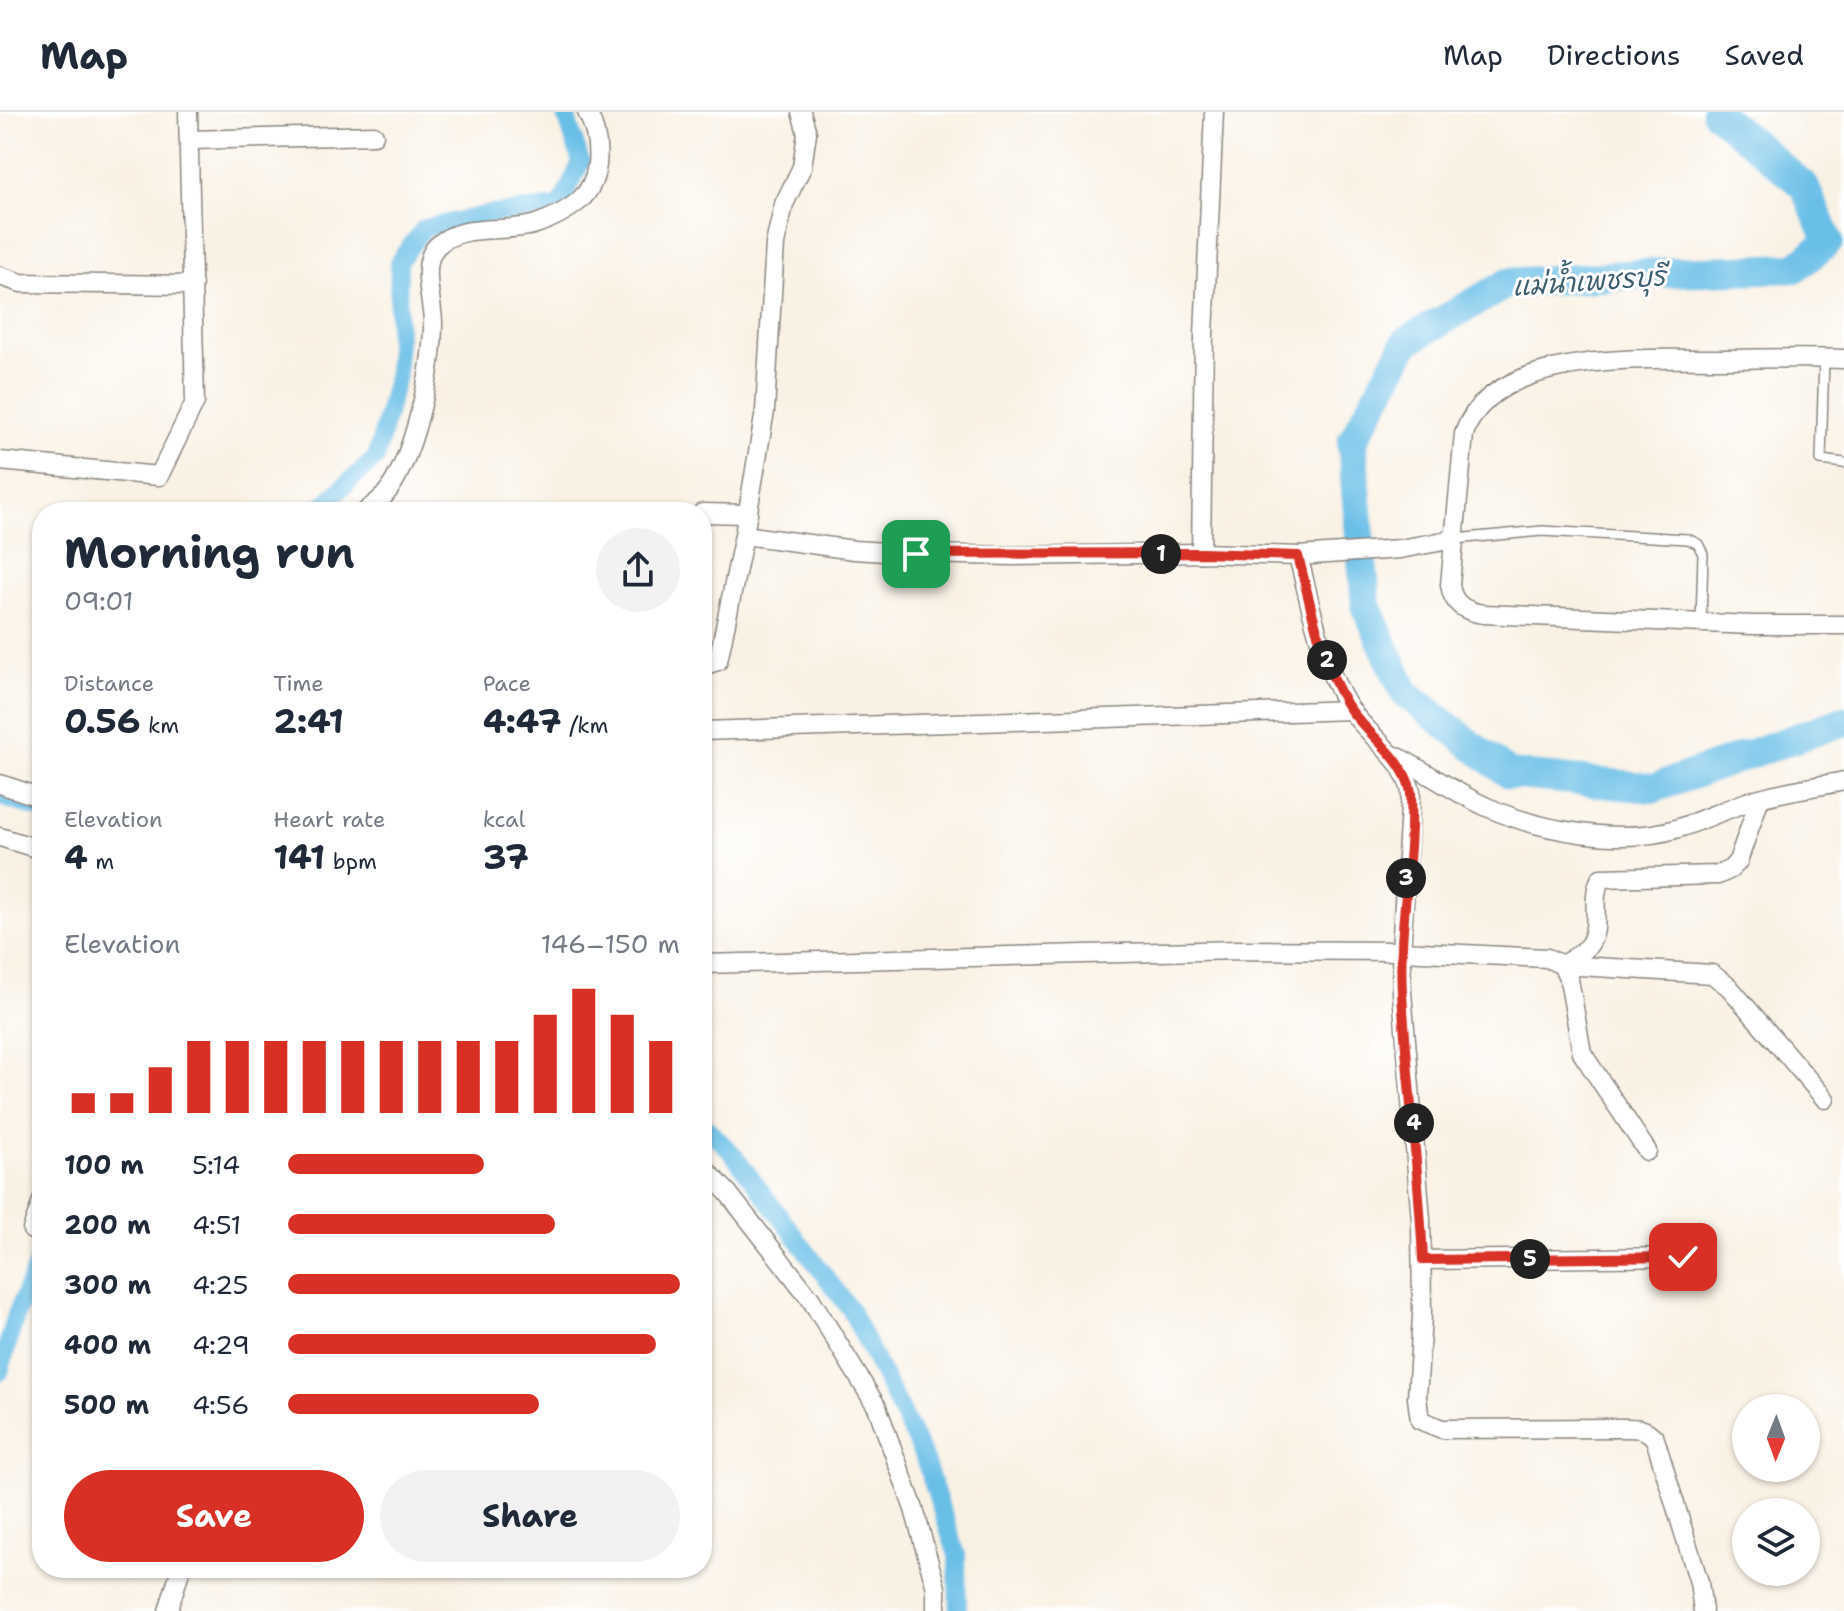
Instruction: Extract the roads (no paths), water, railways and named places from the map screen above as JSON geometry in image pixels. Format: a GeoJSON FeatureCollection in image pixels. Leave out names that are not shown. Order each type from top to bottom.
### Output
{"type":"FeatureCollection","features":[{"type":"Feature","properties":{"kind":"street"},"geometry":{"type":"LineString","coordinates":[[0,461],[159,476],[195,402],[188,112]]}},
{"type":"Feature","properties":{"kind":"street"},"geometry":{"type":"LineString","coordinates":[[376,502],[384,495],[403,462],[424,399],[433,323],[430,258],[436,246],[455,234],[535,225],[570,209],[589,192],[596,175],[599,151],[595,126],[587,112]]}},
{"type":"Feature","properties":{"kind":"street"},"geometry":{"type":"LineString","coordinates":[[712,663],[718,661],[765,411],[775,244],[784,204],[802,167],[807,133],[801,112]]}},
{"type":"Feature","properties":{"kind":"street"},"geometry":{"type":"LineString","coordinates":[[1201,553],[1204,335],[1214,112]]}},
{"type":"Feature","properties":{"kind":"street"},"geometry":{"type":"LineString","coordinates":[[191,140],[374,135]]}},
{"type":"Feature","properties":{"kind":"street"},"geometry":{"type":"LineString","coordinates":[[0,276],[21,283],[193,285]]}},
{"type":"Feature","properties":{"kind":"street"},"geometry":{"type":"LineString","coordinates":[[1844,359],[1612,361],[1551,370],[1520,380],[1485,400],[1464,434],[1451,592],[1457,603],[1467,610],[1491,615],[1844,625]]}},
{"type":"Feature","properties":{"kind":"street"},"geometry":{"type":"LineString","coordinates":[[712,513],[748,514]]}},
{"type":"Feature","properties":{"kind":"street"},"geometry":{"type":"LineString","coordinates":[[744,535],[854,550],[916,554],[1201,553],[1298,556],[1400,549],[1455,539]]}},
{"type":"Feature","properties":{"kind":"street"},"geometry":{"type":"LineString","coordinates":[[1298,556],[1323,648],[1337,684],[1351,710],[1391,754],[1408,780],[1411,792],[1401,951],[1423,1260],[1417,1398],[1420,1420],[1442,1429],[1642,1428],[1649,1432],[1655,1439],[1699,1582],[1703,1611]]}},
{"type":"Feature","properties":{"kind":"street"},"geometry":{"type":"LineString","coordinates":[[712,731],[1351,710]]}},
{"type":"Feature","properties":{"kind":"street"},"geometry":{"type":"LineString","coordinates":[[1391,754],[1487,807],[1580,833],[1612,836],[1666,831],[1760,798],[1844,781]]}},
{"type":"Feature","properties":{"kind":"street"},"geometry":{"type":"LineString","coordinates":[[0,784],[32,795]]}},
{"type":"Feature","properties":{"kind":"street"},"geometry":{"type":"LineString","coordinates":[[1562,965],[1591,944],[1595,887],[1601,878],[1718,875],[1731,869],[1738,861],[1760,798]]}},
{"type":"Feature","properties":{"kind":"street"},"geometry":{"type":"LineString","coordinates":[[0,837],[32,847]]}},
{"type":"Feature","properties":{"kind":"street"},"geometry":{"type":"LineString","coordinates":[[712,964],[1238,950],[1401,951],[1537,956],[1562,965],[1712,974],[1729,987],[1825,1099]]}},
{"type":"Feature","properties":{"kind":"street"},"geometry":{"type":"LineString","coordinates":[[1562,965],[1569,979],[1582,1053],[1647,1151]]}},
{"type":"Feature","properties":{"kind":"street"},"geometry":{"type":"LineString","coordinates":[[712,1176],[810,1298],[877,1407],[914,1509],[936,1588],[936,1611]]}},
{"type":"Feature","properties":{"kind":"street"},"geometry":{"type":"LineString","coordinates":[[1423,1260],[1683,1257]]}},
{"type":"Feature","properties":{"kind":"street"},"geometry":{"type":"LineString","coordinates":[[168,1611],[178,1578]]}},
{"type":"Feature","properties":{"kind":"lane"},"geometry":{"type":"LineString","coordinates":[[1824,358],[1821,460],[1844,463]]}},
{"type":"Feature","properties":{"kind":"lane"},"geometry":{"type":"LineString","coordinates":[[1455,539],[1542,531],[1688,539],[1698,544],[1703,554],[1701,623]]}},
{"type":"Feature","properties":{"kind":"waterway"},"geometry":{"type":"LineString","coordinates":[[326,502],[376,458],[397,375],[399,261],[424,228],[489,214],[560,207],[581,162],[565,112]]}},
{"type":"Feature","properties":{"kind":"waterway","name":"แม่น้ำเพชรบุรี"},"geometry":{"type":"LineString","coordinates":[[1716,112],[1804,186],[1829,241],[1796,268],[1671,272],[1508,283],[1407,341],[1352,442],[1366,606],[1405,693],[1509,774],[1654,788],[1844,721]]}},
{"type":"Feature","properties":{"kind":"waterway"},"geometry":{"type":"LineString","coordinates":[[0,797],[32,807]]}},
{"type":"Feature","properties":{"kind":"waterway"},"geometry":{"type":"LineString","coordinates":[[712,1133],[733,1154],[850,1309],[924,1458],[957,1555],[958,1611]]}},
{"type":"Feature","properties":{"kind":"waterway"},"geometry":{"type":"LineString","coordinates":[[0,1372],[16,1315],[32,1276]]}}]}
